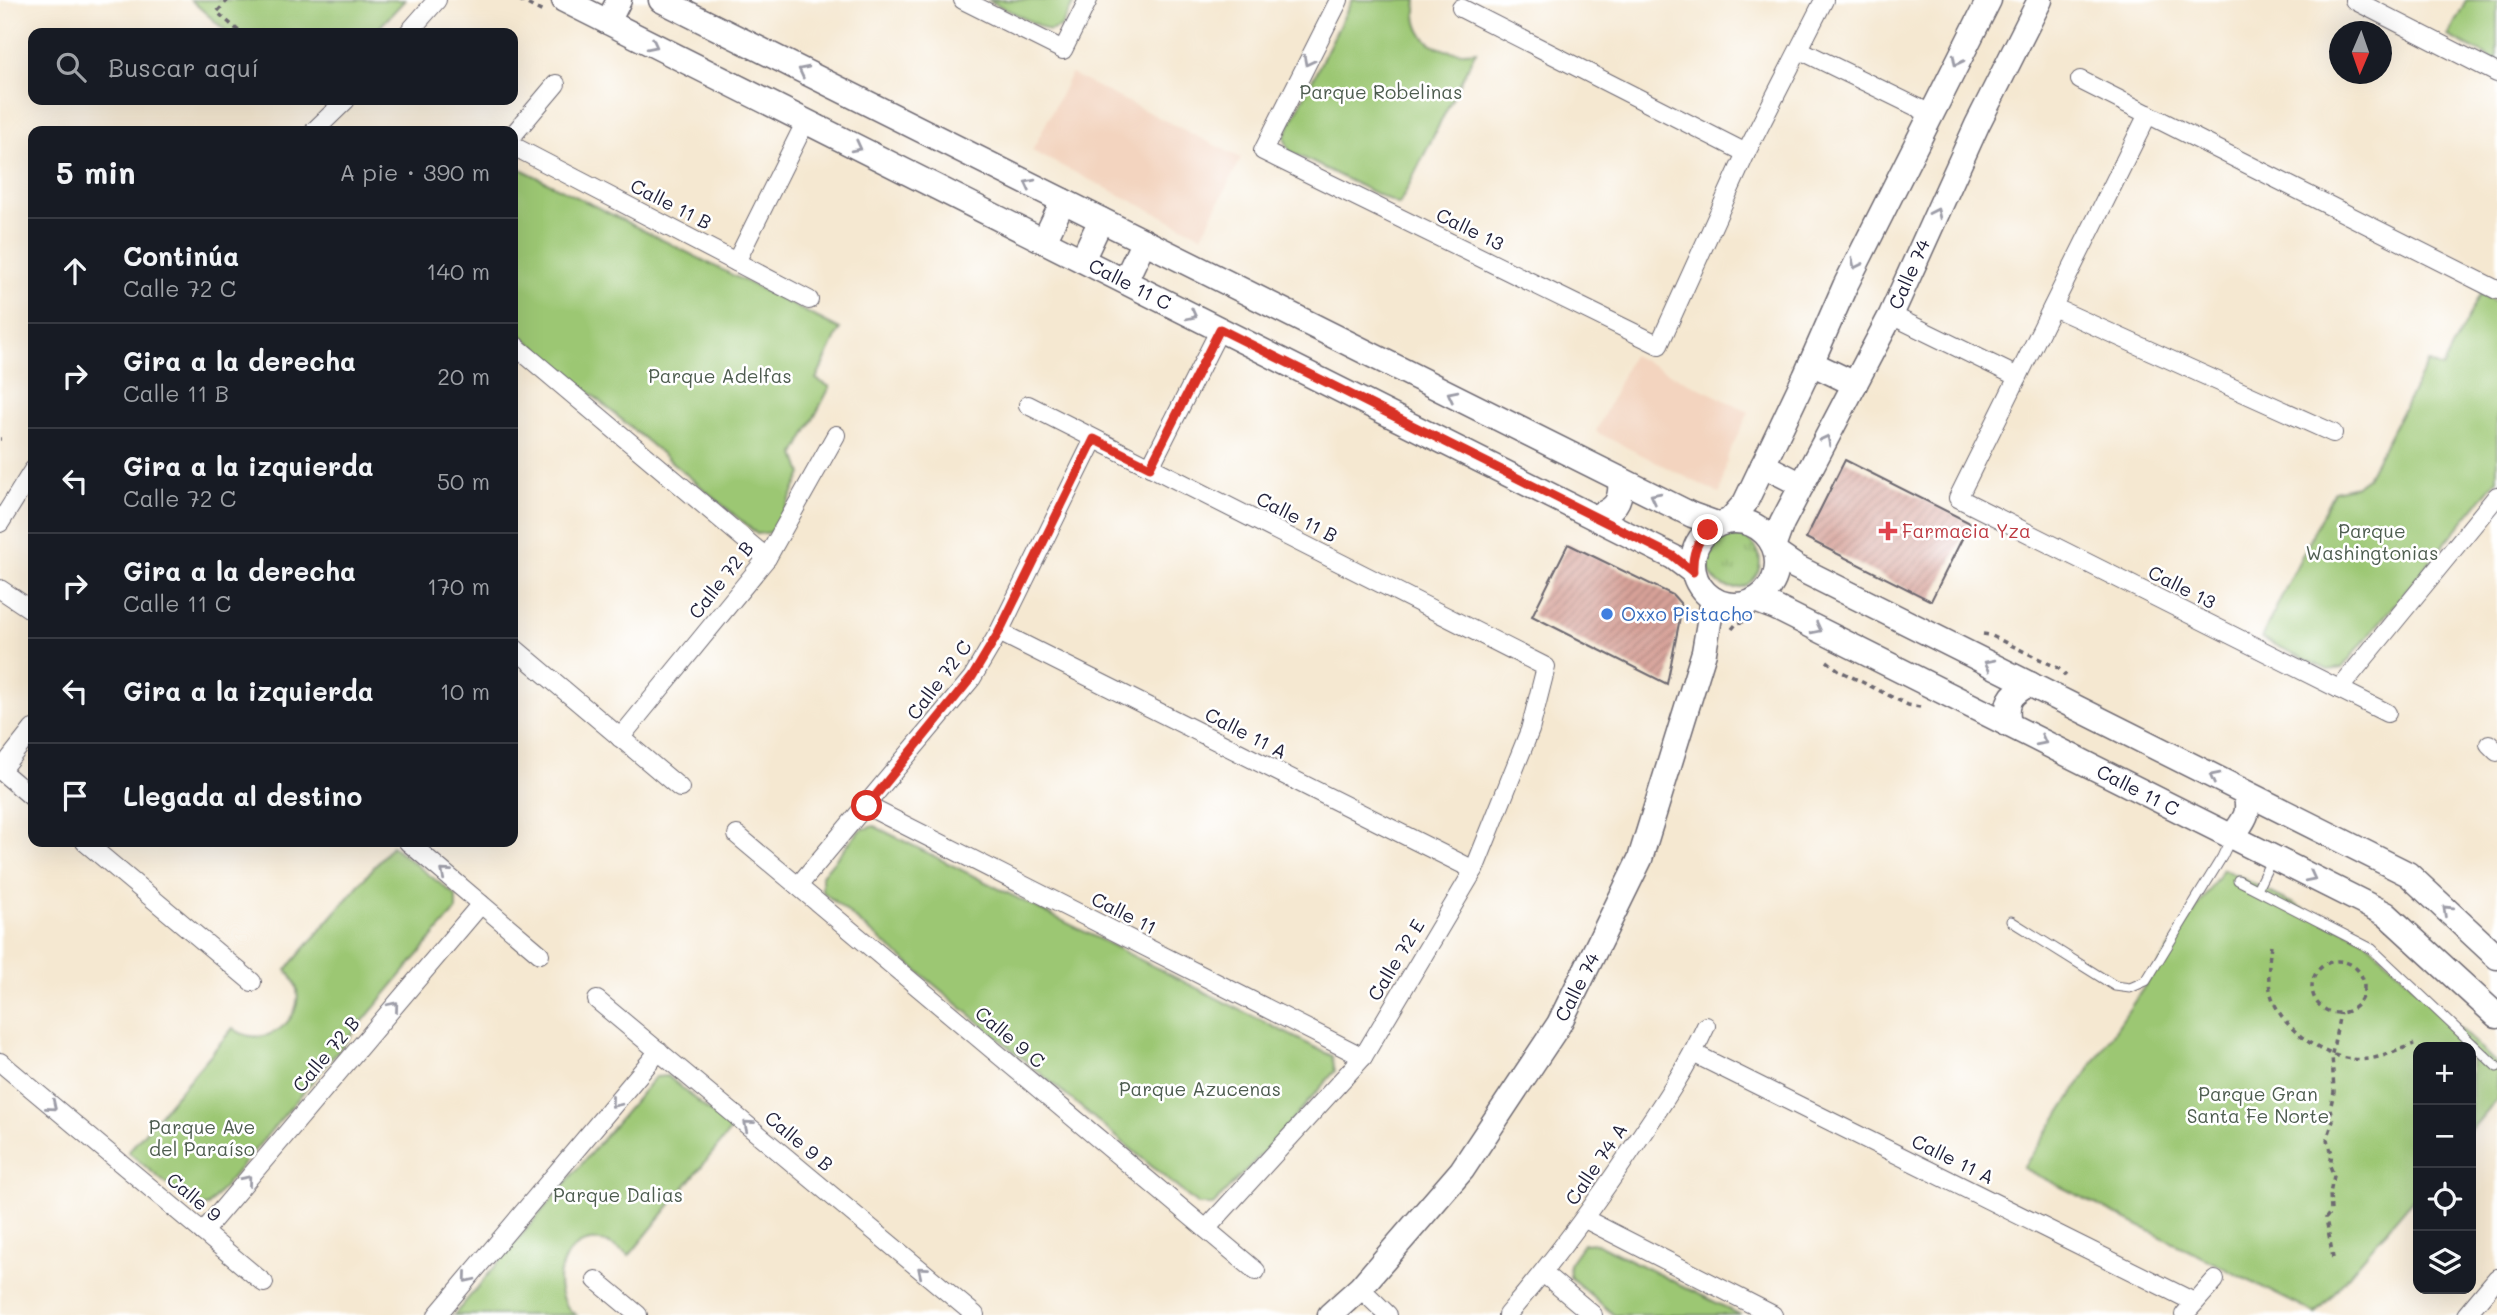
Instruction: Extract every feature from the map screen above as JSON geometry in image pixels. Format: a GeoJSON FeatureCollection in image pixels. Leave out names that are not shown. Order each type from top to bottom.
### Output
{"type":"FeatureCollection","features":[{"type":"Feature","properties":{"kind":"main road"},"geometry":{"type":"LineString","coordinates":[[608,22],[619,0]]}},
{"type":"Feature","properties":{"kind":"main road"},"geometry":{"type":"LineString","coordinates":[[661,0],[1692,515],[1724,522],[1756,525],[1767,534],[1775,549],[1778,565],[1771,586],[1753,611],[1713,599],[1704,592],[1693,572],[1692,560],[1700,539],[1724,522],[1745,503],[1845,286],[1989,0]]}},
{"type":"Feature","properties":{"kind":"main road"},"geometry":{"type":"LineString","coordinates":[[2014,0],[2026,10],[2035,10]]}},
{"type":"Feature","properties":{"kind":"main road","name":"Calle 11 C"},"geometry":{"type":"LineString","coordinates":[[559,9],[608,22],[1673,556],[1693,572]]}},
{"type":"Feature","properties":{"kind":"main road","name":"Calle 74"},"geometry":{"type":"LineString","coordinates":[[1775,549],[1802,485],[1891,315],[1977,125],[2035,10]]}},
{"type":"Feature","properties":{"kind":"main road"},"geometry":{"type":"LineString","coordinates":[[1044,241],[1063,201]]}},
{"type":"Feature","properties":{"kind":"main road"},"geometry":{"type":"LineString","coordinates":[[1082,260],[1101,220]]}},
{"type":"Feature","properties":{"kind":"main road"},"geometry":{"type":"LineString","coordinates":[[1125,281],[1144,242]]}},
{"type":"Feature","properties":{"kind":"main road"},"geometry":{"type":"LineString","coordinates":[[1811,363],[1855,384]]}},
{"type":"Feature","properties":{"kind":"main road"},"geometry":{"type":"LineString","coordinates":[[1763,466],[1802,485]]}},
{"type":"Feature","properties":{"kind":"main road"},"geometry":{"type":"LineString","coordinates":[[1594,517],[1609,512],[1618,503],[1622,493],[1620,479]]}},
{"type":"Feature","properties":{"kind":"main road"},"geometry":{"type":"LineString","coordinates":[[1775,549],[1796,567],[2408,874],[2497,957]]}},
{"type":"Feature","properties":{"kind":"main road","name":"Calle 74"},"geometry":{"type":"LineString","coordinates":[[1330,1315],[1360,1288],[1462,1170],[1559,1024],[1640,859],[1704,652],[1713,599]]}},
{"type":"Feature","properties":{"kind":"main road","name":"Calle 11 C"},"geometry":{"type":"LineString","coordinates":[[1753,611],[1776,608],[2386,915],[2497,1016]]}},
{"type":"Feature","properties":{"kind":"main road"},"geometry":{"type":"LineString","coordinates":[[2009,725],[2007,712],[2010,700],[2017,690],[2029,684]]}},
{"type":"Feature","properties":{"kind":"main road"},"geometry":{"type":"LineString","coordinates":[[2232,837],[2246,818],[2249,807],[2245,793]]}},
{"type":"Feature","properties":{"kind":"street"},"geometry":{"type":"LineString","coordinates":[[412,28],[437,0]]}},
{"type":"Feature","properties":{"kind":"street"},"geometry":{"type":"LineString","coordinates":[[963,0],[1063,50],[1087,0]]}},
{"type":"Feature","properties":{"kind":"street","name":"Calle 13"},"geometry":{"type":"LineString","coordinates":[[1339,0],[1263,151],[1659,345],[1746,153]]}},
{"type":"Feature","properties":{"kind":"street"},"geometry":{"type":"LineString","coordinates":[[1461,8],[1746,153],[1824,0]]}},
{"type":"Feature","properties":{"kind":"street"},"geometry":{"type":"LineString","coordinates":[[2354,0],[2497,73]]}},
{"type":"Feature","properties":{"kind":"street"},"geometry":{"type":"LineString","coordinates":[[1800,50],[1931,114]]}},
{"type":"Feature","properties":{"kind":"street"},"geometry":{"type":"LineString","coordinates":[[2080,80],[2497,290]]}},
{"type":"Feature","properties":{"kind":"street"},"geometry":{"type":"LineString","coordinates":[[518,129],[556,84]]}},
{"type":"Feature","properties":{"kind":"street"},"geometry":{"type":"LineString","coordinates":[[319,126],[341,105]]}},
{"type":"Feature","properties":{"kind":"street"},"geometry":{"type":"LineString","coordinates":[[1891,315],[2018,377],[2148,114]]}},
{"type":"Feature","properties":{"kind":"street"},"geometry":{"type":"LineString","coordinates":[[736,262],[806,121]]}},
{"type":"Feature","properties":{"kind":"street","name":"Calle 11 B"},"geometry":{"type":"LineString","coordinates":[[518,149],[809,300]]}},
{"type":"Feature","properties":{"kind":"street"},"geometry":{"type":"LineString","coordinates":[[2053,307],[2333,433]]}},
{"type":"Feature","properties":{"kind":"street"},"geometry":{"type":"LineString","coordinates":[[1150,467],[1220,329]]}},
{"type":"Feature","properties":{"kind":"street"},"geometry":{"type":"LineString","coordinates":[[518,348],[767,558]]}},
{"type":"Feature","properties":{"kind":"street","name":"Calle 13"},"geometry":{"type":"LineString","coordinates":[[2018,377],[1958,498],[2387,713]]}},
{"type":"Feature","properties":{"kind":"street","name":"Calle 11 B"},"geometry":{"type":"LineString","coordinates":[[1028,405],[1546,667]]}},
{"type":"Feature","properties":{"kind":"street","name":"Calle 72 B"},"geometry":{"type":"LineString","coordinates":[[620,738],[767,558],[836,435]]}},
{"type":"Feature","properties":{"kind":"street","name":"Calle 72 C"},"geometry":{"type":"LineString","coordinates":[[798,886],[972,677],[999,632],[1094,439]]}},
{"type":"Feature","properties":{"kind":"street"},"geometry":{"type":"LineString","coordinates":[[0,523],[28,478]]}},
{"type":"Feature","properties":{"kind":"street"},"geometry":{"type":"LineString","coordinates":[[2339,689],[2497,496]]}},
{"type":"Feature","properties":{"kind":"street"},"geometry":{"type":"LineString","coordinates":[[0,589],[28,608]]}},
{"type":"Feature","properties":{"kind":"street","name":"Calle 11 A"},"geometry":{"type":"LineString","coordinates":[[999,632],[1474,870]]}},
{"type":"Feature","properties":{"kind":"street"},"geometry":{"type":"LineString","coordinates":[[518,651],[680,788]]}},
{"type":"Feature","properties":{"kind":"street","name":"Calle 72 E"},"geometry":{"type":"LineString","coordinates":[[1206,1229],[1363,1057],[1474,870],[1530,730],[1546,667]]}},
{"type":"Feature","properties":{"kind":"street"},"geometry":{"type":"LineString","coordinates":[[28,735],[0,771],[28,794]]}},
{"type":"Feature","properties":{"kind":"street","name":"Calle 11"},"geometry":{"type":"LineString","coordinates":[[867,806],[1363,1057]]}},
{"type":"Feature","properties":{"kind":"street","name":"Calle 9 C"},"geometry":{"type":"LineString","coordinates":[[737,835],[1256,1271]]}},
{"type":"Feature","properties":{"kind":"street"},"geometry":{"type":"LineString","coordinates":[[91,847],[251,982]]}},
{"type":"Feature","properties":{"kind":"street"},"geometry":{"type":"LineString","coordinates":[[414,847],[540,954]]}},
{"type":"Feature","properties":{"kind":"street","name":"Calle 72 B"},"geometry":{"type":"LineString","coordinates":[[203,1232],[481,904]]}},
{"type":"Feature","properties":{"kind":"street","name":"Calle 9 B"},"geometry":{"type":"LineString","coordinates":[[597,1000],[975,1315]]}},
{"type":"Feature","properties":{"kind":"street","name":"Calle 74 A"},"geometry":{"type":"LineString","coordinates":[[1507,1315],[1584,1219],[1693,1054],[1706,1026]]}},
{"type":"Feature","properties":{"kind":"street"},"geometry":{"type":"LineString","coordinates":[[437,1315],[659,1051]]}},
{"type":"Feature","properties":{"kind":"street","name":"Calle 11 A"},"geometry":{"type":"LineString","coordinates":[[1693,1054],[2189,1309]]}},
{"type":"Feature","properties":{"kind":"street","name":"Calle 9"},"geometry":{"type":"LineString","coordinates":[[0,1062],[264,1283]]}},
{"type":"Feature","properties":{"kind":"street"},"geometry":{"type":"LineString","coordinates":[[1584,1219],[1773,1315]]}},
{"type":"Feature","properties":{"kind":"street"},"geometry":{"type":"LineString","coordinates":[[1543,1273],[1593,1315]]}},
{"type":"Feature","properties":{"kind":"street"},"geometry":{"type":"LineString","coordinates":[[2466,1315],[2497,1279]]}},
{"type":"Feature","properties":{"kind":"street"},"geometry":{"type":"LineString","coordinates":[[596,1280],[638,1315]]}},
{"type":"Feature","properties":{"kind":"street"},"geometry":{"type":"LineString","coordinates":[[2189,1309],[2215,1280]]}},
{"type":"Feature","properties":{"kind":"street"},"geometry":{"type":"LineString","coordinates":[[1360,1288],[1388,1315]]}},
{"type":"Feature","properties":{"kind":"lane"},"geometry":{"type":"LineString","coordinates":[[2011,921],[2115,986],[2130,988],[2146,981],[2222,858],[2232,837]]}},
{"type":"Feature","properties":{"kind":"lane"},"geometry":{"type":"LineString","coordinates":[[2257,889],[2273,858]]}},
{"type":"Feature","properties":{"kind":"lane"},"geometry":{"type":"LineString","coordinates":[[2238,880],[2372,949],[2497,1067]]}},
{"type":"Feature","properties":{"kind":"path"},"geometry":{"type":"LineString","coordinates":[[228,0],[217,12],[235,28]]}},
{"type":"Feature","properties":{"kind":"path"},"geometry":{"type":"LineString","coordinates":[[519,0],[559,9]]}},
{"type":"Feature","properties":{"kind":"path"},"geometry":{"type":"LineString","coordinates":[[1729,637],[1737,624],[1753,611]]}},
{"type":"Feature","properties":{"kind":"path"},"geometry":{"type":"LineString","coordinates":[[1821,655],[1840,671],[1908,705],[1927,708]]}},
{"type":"Feature","properties":{"kind":"path"},"geometry":{"type":"LineString","coordinates":[[2271,945],[2270,992],[2275,1005],[2296,1031],[2311,1042],[2346,1059],[2367,1060],[2413,1044]]}},
{"type":"Feature","properties":{"kind":"path"},"geometry":{"type":"LineString","coordinates":[[2334,961],[2351,964],[2363,978],[2364,987],[2357,1004],[2340,1013],[2323,1007],[2313,993],[2314,976],[2319,969],[2334,961]]}},
{"type":"Feature","properties":{"kind":"path"},"geometry":{"type":"LineString","coordinates":[[2333,1258],[2326,1218],[2331,1210],[2330,1193],[2334,1176],[2330,1166],[2332,1153],[2327,1140],[2333,1121],[2330,1109],[2334,1092],[2332,1054],[2340,1013]]}},
{"type":"Feature","properties":{"kind":"shaded area"},"geometry":{"type":"Polygon","coordinates":[[[1071,74],[1241,158],[1202,236],[1032,151],[1071,74]]]}},
{"type":"Feature","properties":{"kind":"shaded area"},"geometry":{"type":"Polygon","coordinates":[[[1632,355],[1749,412],[1728,455],[1720,494],[1596,432],[1632,355]]]}},
{"type":"Feature","properties":{"kind":"green space"},"geometry":{"type":"Polygon","coordinates":[[[191,0],[405,0],[379,28],[222,28],[191,0]]]}},
{"type":"Feature","properties":{"kind":"green space"},"geometry":{"type":"Polygon","coordinates":[[[988,0],[1075,0],[1061,27],[1049,31],[988,0]]]}},
{"type":"Feature","properties":{"kind":"green space","name":"Parque Robelinas"},"geometry":{"type":"Polygon","coordinates":[[[1352,0],[1417,0],[1418,26],[1430,43],[1451,51],[1476,51],[1399,205],[1289,151],[1284,137],[1352,0]]]}},
{"type":"Feature","properties":{"kind":"green space"},"geometry":{"type":"Polygon","coordinates":[[[2466,0],[2497,0],[2497,61],[2448,36],[2466,0]]]}},
{"type":"Feature","properties":{"kind":"green space","name":"Parque Adelfas"},"geometry":{"type":"Polygon","coordinates":[[[518,168],[840,329],[816,379],[830,387],[795,454],[802,474],[774,532],[757,534],[518,332],[518,168]]]}},
{"type":"Feature","properties":{"kind":"green space","name":"Parque Washingtonias"},"geometry":{"type":"Polygon","coordinates":[[[2480,294],[2497,302],[2497,480],[2342,668],[2328,670],[2261,638],[2334,491],[2356,486],[2367,478],[2428,362],[2442,368],[2480,294]]]}},
{"type":"Feature","properties":{"kind":"green space"},"geometry":{"type":"Polygon","coordinates":[[[1734,536],[1753,543],[1760,562],[1753,581],[1734,588],[1715,581],[1708,562],[1715,543],[1734,536]]]}},
{"type":"Feature","properties":{"kind":"green space","name":"Parque Azucenas"},"geometry":{"type":"Polygon","coordinates":[[[874,826],[1332,1056],[1335,1071],[1213,1205],[1198,1205],[822,891],[822,875],[860,830],[874,826]]]}},
{"type":"Feature","properties":{"kind":"green space","name":"Parque Ave del Paraíso"},"geometry":{"type":"Polygon","coordinates":[[[391,847],[456,896],[456,910],[208,1206],[193,1206],[128,1152],[233,1028],[247,1035],[261,1036],[275,1032],[286,1023],[294,1012],[298,998],[295,984],[286,970],[391,847]]]}},
{"type":"Feature","properties":{"kind":"green space","name":"Parque Gran Santa Fe Norte"},"geometry":{"type":"Polygon","coordinates":[[[2223,869],[2364,939],[2474,1042],[2413,1042],[2413,1199],[2316,1314],[2023,1168],[2223,869]]]}},
{"type":"Feature","properties":{"kind":"green space","name":"Parque Gran Santa Fe Norte"},"geometry":{"type":"Polygon","coordinates":[[[2476,1044],[2497,1064],[2497,1099],[2476,1124],[2476,1044]]]}},
{"type":"Feature","properties":{"kind":"green space","name":"Parque Dalias"},"geometry":{"type":"Polygon","coordinates":[[[668,1076],[731,1130],[629,1256],[608,1243],[590,1241],[578,1245],[568,1254],[559,1278],[560,1292],[566,1305],[576,1315],[454,1315],[655,1077],[668,1076]]]}},
{"type":"Feature","properties":{"kind":"green space"},"geometry":{"type":"Polygon","coordinates":[[[1596,1243],[1741,1315],[1614,1315],[1570,1277],[1569,1264],[1583,1244],[1596,1243]]]}},
{"type":"Feature","properties":{"kind":"building","name":"Farmacia Yza"},"geometry":{"type":"Polygon","coordinates":[[[1845,460],[1970,523],[1931,601],[1806,538],[1845,460]]]}},
{"type":"Feature","properties":{"kind":"building","name":"Oxxo Pistacho"},"geometry":{"type":"Polygon","coordinates":[[[1568,544],[1673,595],[1680,603],[1681,613],[1667,684],[1532,616],[1568,544]]]}},
{"type":"Feature","properties":{"kind":"place","name":"Farmacia Yza"},"geometry":{"type":"Point","coordinates":[1888,531]}},
{"type":"Feature","properties":{"kind":"place","name":"Oxxo Pistacho"},"geometry":{"type":"Point","coordinates":[1607,614]}},
{"type":"Feature","properties":{"kind":"route"},"geometry":{"type":"LineString","coordinates":[[867,806],[972,677],[999,632],[1094,439],[1150,467],[1220,329],[1673,556],[1693,572],[1695,549],[1708,530]]}}]}
